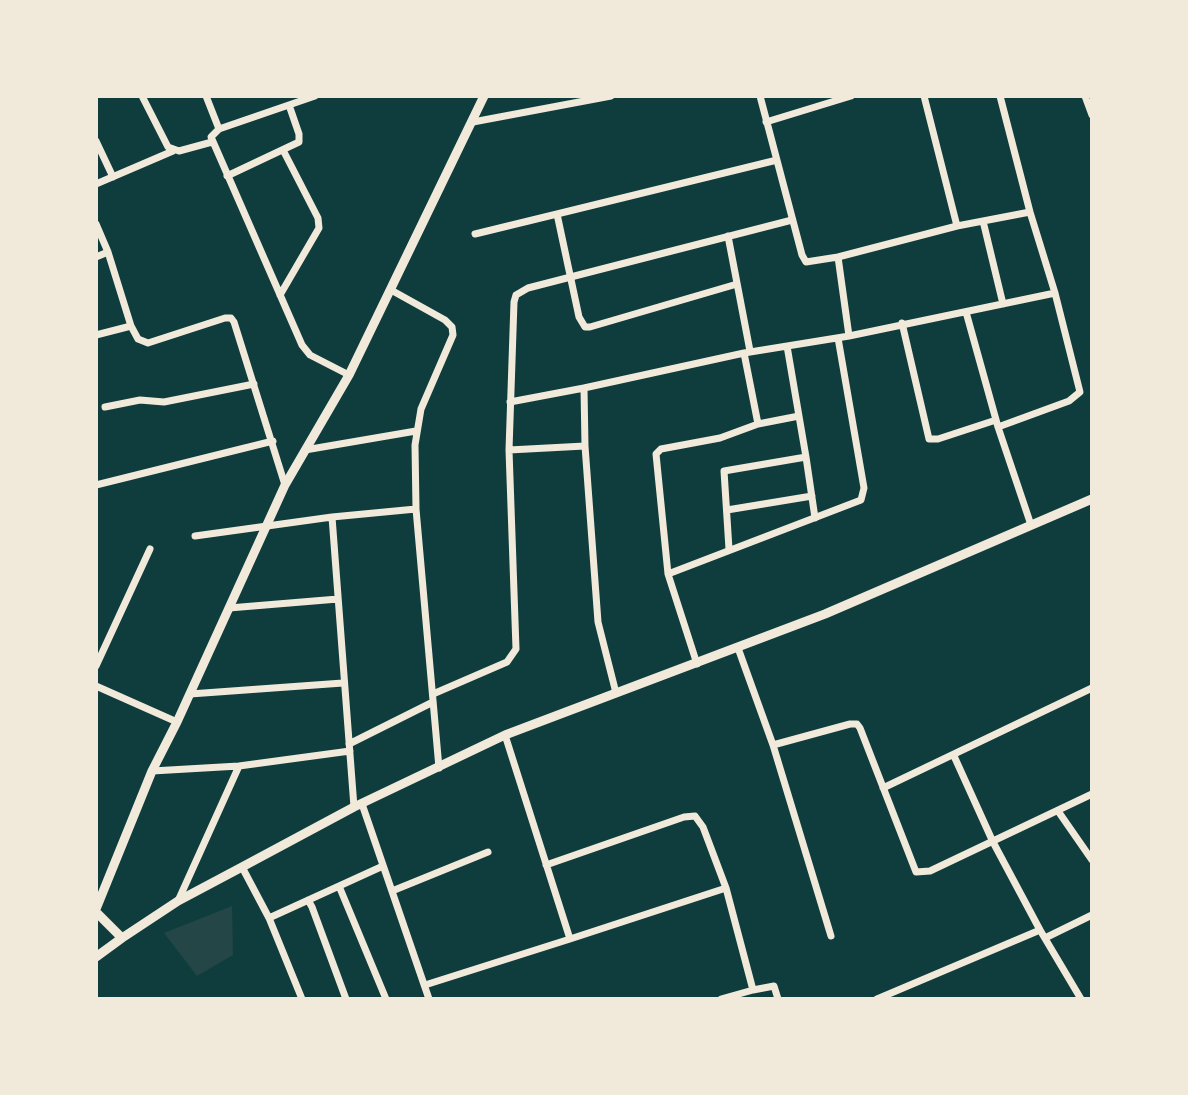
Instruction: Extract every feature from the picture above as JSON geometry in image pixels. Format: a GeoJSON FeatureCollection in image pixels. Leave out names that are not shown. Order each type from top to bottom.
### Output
{"type":"FeatureCollection","features":[{"type":"Feature","properties":{"kind":"street"},"geometry":{"type":"LineString","coordinates":[[142,96],[168,147],[173,151]]}},
{"type":"Feature","properties":{"kind":"street"},"geometry":{"type":"LineString","coordinates":[[206,96],[219,129]]}},
{"type":"Feature","properties":{"kind":"street"},"geometry":{"type":"LineString","coordinates":[[315,96],[219,129],[211,137],[306,350],[349,375]]}},
{"type":"Feature","properties":{"kind":"street"},"geometry":{"type":"LineString","coordinates":[[122,938],[96,910],[152,771],[285,485],[349,375],[484,96]]}},
{"type":"Feature","properties":{"kind":"street"},"geometry":{"type":"LineString","coordinates":[[473,122],[611,96]]}},
{"type":"Feature","properties":{"kind":"street"},"geometry":{"type":"LineString","coordinates":[[760,96],[792,220],[806,262],[838,257],[957,226],[1030,212]]}},
{"type":"Feature","properties":{"kind":"street"},"geometry":{"type":"LineString","coordinates":[[766,122],[851,96]]}},
{"type":"Feature","properties":{"kind":"street"},"geometry":{"type":"LineString","coordinates":[[924,96],[957,226]]}},
{"type":"Feature","properties":{"kind":"street"},"geometry":{"type":"LineString","coordinates":[[902,323],[929,439],[997,423],[1069,401],[1076,398],[1080,392],[1000,96]]}},
{"type":"Feature","properties":{"kind":"street"},"geometry":{"type":"LineString","coordinates":[[1085,96],[1092,115]]}},
{"type":"Feature","properties":{"kind":"street"},"geometry":{"type":"LineString","coordinates":[[227,176],[296,144],[300,139],[289,105]]}},
{"type":"Feature","properties":{"kind":"street"},"geometry":{"type":"LineString","coordinates":[[96,141],[113,177]]}},
{"type":"Feature","properties":{"kind":"street"},"geometry":{"type":"LineString","coordinates":[[96,184],[173,151],[212,142]]}},
{"type":"Feature","properties":{"kind":"street"},"geometry":{"type":"LineString","coordinates":[[280,296],[319,228],[318,218],[283,150]]}},
{"type":"Feature","properties":{"kind":"street"},"geometry":{"type":"LineString","coordinates":[[475,234],[777,160]]}},
{"type":"Feature","properties":{"kind":"street"},"geometry":{"type":"LineString","coordinates":[[557,214],[581,323],[585,327],[737,284]]}},
{"type":"Feature","properties":{"kind":"street"},"geometry":{"type":"LineString","coordinates":[[152,771],[239,766],[350,747],[433,698],[507,662],[516,649],[509,450],[516,295],[528,288],[792,220]]}},
{"type":"Feature","properties":{"kind":"street"},"geometry":{"type":"LineString","coordinates":[[983,221],[1003,304]]}},
{"type":"Feature","properties":{"kind":"street"},"geometry":{"type":"LineString","coordinates":[[96,224],[108,252],[131,326],[138,339],[148,343],[231,318],[236,326],[285,485]]}},
{"type":"Feature","properties":{"kind":"street"},"geometry":{"type":"LineString","coordinates":[[728,236],[758,424]]}},
{"type":"Feature","properties":{"kind":"street"},"geometry":{"type":"LineString","coordinates":[[96,257],[108,252]]}},
{"type":"Feature","properties":{"kind":"street"},"geometry":{"type":"LineString","coordinates":[[838,257],[849,336]]}},
{"type":"Feature","properties":{"kind":"street"},"geometry":{"type":"LineString","coordinates":[[391,290],[445,320],[452,327],[453,335],[421,409],[416,431],[416,509],[439,768]]}},
{"type":"Feature","properties":{"kind":"street"},"geometry":{"type":"LineString","coordinates":[[510,402],[747,352],[849,336],[1055,293]]}},
{"type":"Feature","properties":{"kind":"street"},"geometry":{"type":"LineString","coordinates":[[965,312],[997,423],[1031,525]]}},
{"type":"Feature","properties":{"kind":"street"},"geometry":{"type":"LineString","coordinates":[[96,335],[131,326]]}},
{"type":"Feature","properties":{"kind":"street"},"geometry":{"type":"LineString","coordinates":[[668,574],[856,503],[864,494],[838,338]]}},
{"type":"Feature","properties":{"kind":"street"},"geometry":{"type":"LineString","coordinates":[[787,346],[815,518]]}},
{"type":"Feature","properties":{"kind":"street"},"geometry":{"type":"LineString","coordinates":[[105,407],[146,399],[164,402],[254,384]]}},
{"type":"Feature","properties":{"kind":"street"},"geometry":{"type":"LineString","coordinates":[[584,388],[585,446],[598,622],[616,693]]}},
{"type":"Feature","properties":{"kind":"street"},"geometry":{"type":"LineString","coordinates":[[698,664],[668,574],[656,454],[661,449],[720,438],[758,424],[799,416]]}},
{"type":"Feature","properties":{"kind":"street"},"geometry":{"type":"LineString","coordinates":[[304,450],[416,431]]}},
{"type":"Feature","properties":{"kind":"street"},"geometry":{"type":"LineString","coordinates":[[96,485],[272,441]]}},
{"type":"Feature","properties":{"kind":"street"},"geometry":{"type":"LineString","coordinates":[[509,450],[585,446]]}},
{"type":"Feature","properties":{"kind":"street"},"geometry":{"type":"LineString","coordinates":[[729,549],[724,471],[806,457]]}},
{"type":"Feature","properties":{"kind":"street"},"geometry":{"type":"LineString","coordinates":[[727,510],[812,496]]}},
{"type":"Feature","properties":{"kind":"street"},"geometry":{"type":"LineString","coordinates":[[96,943],[98,956],[178,901],[358,806],[505,735],[825,614],[1092,499]]}},
{"type":"Feature","properties":{"kind":"street"},"geometry":{"type":"LineString","coordinates":[[195,536],[332,517],[416,509]]}},
{"type":"Feature","properties":{"kind":"street"},"geometry":{"type":"LineString","coordinates":[[332,517],[343,683],[358,806],[383,866],[429,999]]}},
{"type":"Feature","properties":{"kind":"street"},"geometry":{"type":"LineString","coordinates":[[96,666],[150,549]]}},
{"type":"Feature","properties":{"kind":"street"},"geometry":{"type":"LineString","coordinates":[[229,608],[338,599]]}},
{"type":"Feature","properties":{"kind":"street"},"geometry":{"type":"LineString","coordinates":[[738,648],[774,745],[831,936]]}},
{"type":"Feature","properties":{"kind":"street"},"geometry":{"type":"LineString","coordinates":[[190,694],[343,683]]}},
{"type":"Feature","properties":{"kind":"street"},"geometry":{"type":"LineString","coordinates":[[96,686],[177,722]]}},
{"type":"Feature","properties":{"kind":"street"},"geometry":{"type":"LineString","coordinates":[[883,788],[1092,688]]}},
{"type":"Feature","properties":{"kind":"street"},"geometry":{"type":"LineString","coordinates":[[774,745],[857,724],[863,733],[916,872],[930,871],[1092,794]]}},
{"type":"Feature","properties":{"kind":"street"},"geometry":{"type":"LineString","coordinates":[[505,735],[570,940]]}},
{"type":"Feature","properties":{"kind":"street"},"geometry":{"type":"LineString","coordinates":[[954,755],[993,842],[1081,999]]}},
{"type":"Feature","properties":{"kind":"street"},"geometry":{"type":"LineString","coordinates":[[178,901],[239,766]]}},
{"type":"Feature","properties":{"kind":"street"},"geometry":{"type":"LineString","coordinates":[[1058,811],[1092,860]]}},
{"type":"Feature","properties":{"kind":"street"},"geometry":{"type":"LineString","coordinates":[[547,865],[684,817],[695,816],[703,827],[726,888],[753,990]]}},
{"type":"Feature","properties":{"kind":"street"},"geometry":{"type":"LineString","coordinates":[[392,891],[488,852]]}},
{"type":"Feature","properties":{"kind":"street"},"geometry":{"type":"LineString","coordinates":[[269,918],[383,866]]}},
{"type":"Feature","properties":{"kind":"street"},"geometry":{"type":"LineString","coordinates":[[242,867],[269,918],[302,999]]}},
{"type":"Feature","properties":{"kind":"street"},"geometry":{"type":"LineString","coordinates":[[339,886],[386,999]]}},
{"type":"Feature","properties":{"kind":"street"},"geometry":{"type":"LineString","coordinates":[[425,985],[726,888]]}},
{"type":"Feature","properties":{"kind":"street"},"geometry":{"type":"LineString","coordinates":[[308,901],[346,999]]}},
{"type":"Feature","properties":{"kind":"street"},"geometry":{"type":"LineString","coordinates":[[1045,939],[1092,915]]}},
{"type":"Feature","properties":{"kind":"street"},"geometry":{"type":"LineString","coordinates":[[877,999],[1040,930]]}},
{"type":"Feature","properties":{"kind":"street"},"geometry":{"type":"LineString","coordinates":[[721,999],[770,985],[774,986],[778,999]]}},
{"type":"Feature","properties":{"kind":"shaded area"},"geometry":{"type":"Polygon","coordinates":[[[232,906],[233,955],[197,976],[164,933],[232,906]]]}}]}
